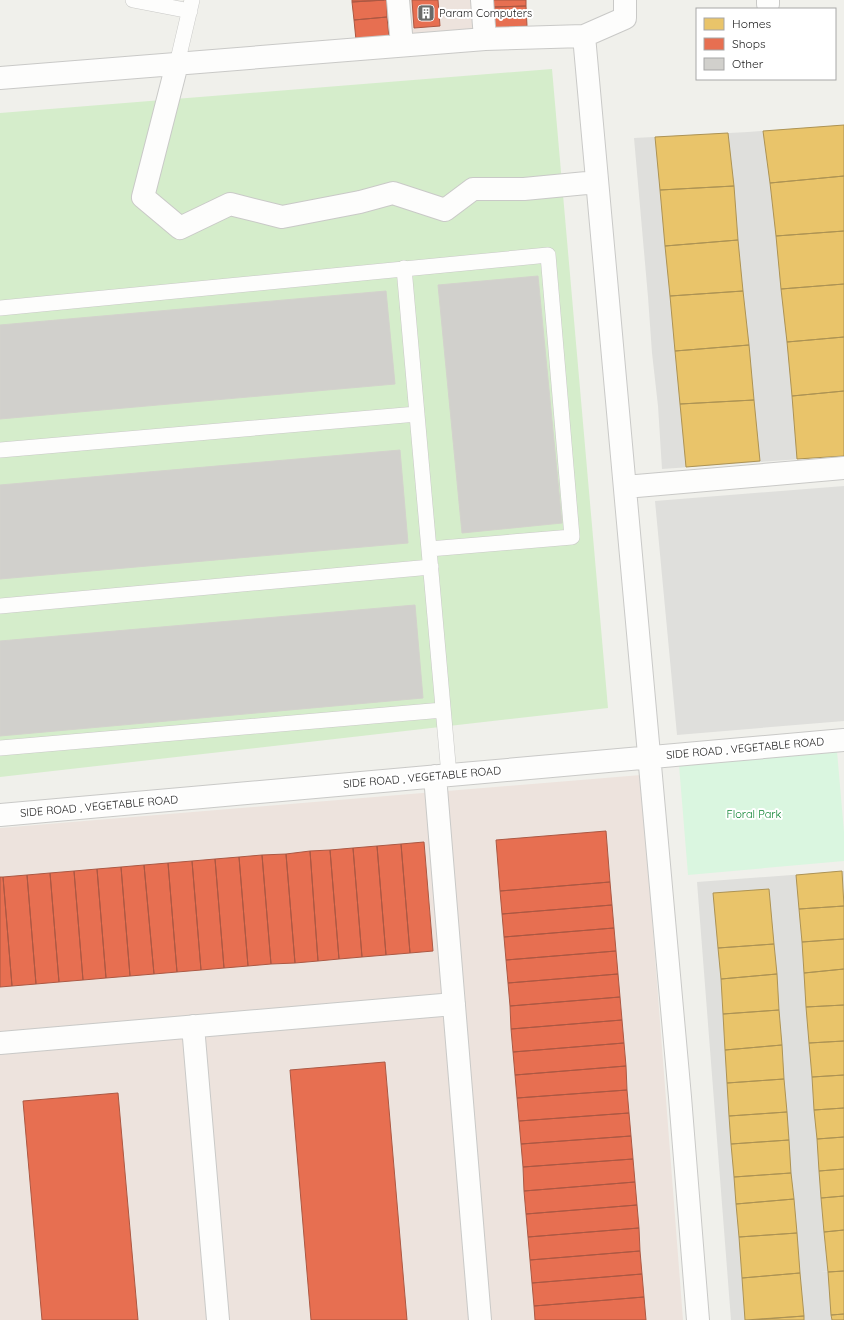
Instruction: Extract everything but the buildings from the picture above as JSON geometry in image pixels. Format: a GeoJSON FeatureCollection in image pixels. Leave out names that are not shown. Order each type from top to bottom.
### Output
{"type":"FeatureCollection","features":[{"type":"Feature","properties":{"kind":"street"},"geometry":{"type":"LineString","coordinates":[[398,0],[402,45]]}},
{"type":"Feature","properties":{"kind":"street"},"geometry":{"type":"LineString","coordinates":[[482,0],[485,39]]}},
{"type":"Feature","properties":{"kind":"street"},"geometry":{"type":"LineString","coordinates":[[0,78],[485,39],[584,36],[625,18],[625,0]]}},
{"type":"Feature","properties":{"kind":"street"},"geometry":{"type":"LineString","coordinates":[[584,36],[680,1097],[698,1320]]}},
{"type":"Feature","properties":{"kind":"street"},"geometry":{"type":"LineString","coordinates":[[177,64],[143,197],[180,228],[230,204],[282,217],[360,202],[393,193],[445,210],[473,189],[524,189],[597,182]]}},
{"type":"Feature","properties":{"kind":"street"},"geometry":{"type":"LineString","coordinates":[[625,487],[844,468]]}},
{"type":"Feature","properties":{"kind":"street","name":"SIDE ROAD , VEGETABLE ROAD"},"geometry":{"type":"LineString","coordinates":[[0,815],[844,740]]}},
{"type":"Feature","properties":{"kind":"street"},"geometry":{"type":"LineString","coordinates":[[442,776],[454,1004],[480,1320]]}},
{"type":"Feature","properties":{"kind":"street"},"geometry":{"type":"LineString","coordinates":[[0,1043],[454,1004]]}},
{"type":"Feature","properties":{"kind":"street"},"geometry":{"type":"LineString","coordinates":[[193,1026],[218,1320]]}},
{"type":"Feature","properties":{"kind":"lane"},"geometry":{"type":"LineString","coordinates":[[133,0],[191,6],[177,64]]}},
{"type":"Feature","properties":{"kind":"lane"},"geometry":{"type":"LineString","coordinates":[[0,308],[548,254],[572,537],[429,549]]}},
{"type":"Feature","properties":{"kind":"lane"},"geometry":{"type":"LineString","coordinates":[[404,268],[443,710],[442,776]]}},
{"type":"Feature","properties":{"kind":"lane"},"geometry":{"type":"LineString","coordinates":[[0,450],[417,414]]}},
{"type":"Feature","properties":{"kind":"lane"},"geometry":{"type":"LineString","coordinates":[[0,606],[431,567]]}},
{"type":"Feature","properties":{"kind":"lane"},"geometry":{"type":"LineString","coordinates":[[0,748],[443,710]]}},
{"type":"Feature","properties":{"kind":"shaded area"},"geometry":{"type":"Polygon","coordinates":[[[352,0],[526,0],[527,37],[357,50],[352,0]]]}},
{"type":"Feature","properties":{"kind":"shaded area"},"geometry":{"type":"Polygon","coordinates":[[[844,125],[844,456],[662,469],[658,406],[652,353],[634,138],[844,125]]]}},
{"type":"Feature","properties":{"kind":"shaded area"},"geometry":{"type":"Polygon","coordinates":[[[844,486],[844,721],[677,735],[655,501],[844,486]]]}},
{"type":"Feature","properties":{"kind":"shaded area"},"geometry":{"type":"Polygon","coordinates":[[[641,775],[683,1320],[0,1320],[0,828],[641,775]]]}},
{"type":"Feature","properties":{"kind":"shaded area"},"geometry":{"type":"Polygon","coordinates":[[[844,871],[844,1270],[821,1272],[844,1271],[844,1320],[731,1320],[697,882],[844,871]]]}},
{"type":"Feature","properties":{"kind":"green space"},"geometry":{"type":"Polygon","coordinates":[[[552,69],[608,708],[0,777],[0,113],[552,69]]]}},
{"type":"Feature","properties":{"kind":"green space","name":"Floral Park"},"geometry":{"type":"Polygon","coordinates":[[[837,751],[844,832],[844,861],[688,875],[679,765],[837,751]]]}},
{"type":"Feature","properties":{"kind":"place","name":"Param Computers"},"geometry":{"type":"Point","coordinates":[426,13]}}]}
